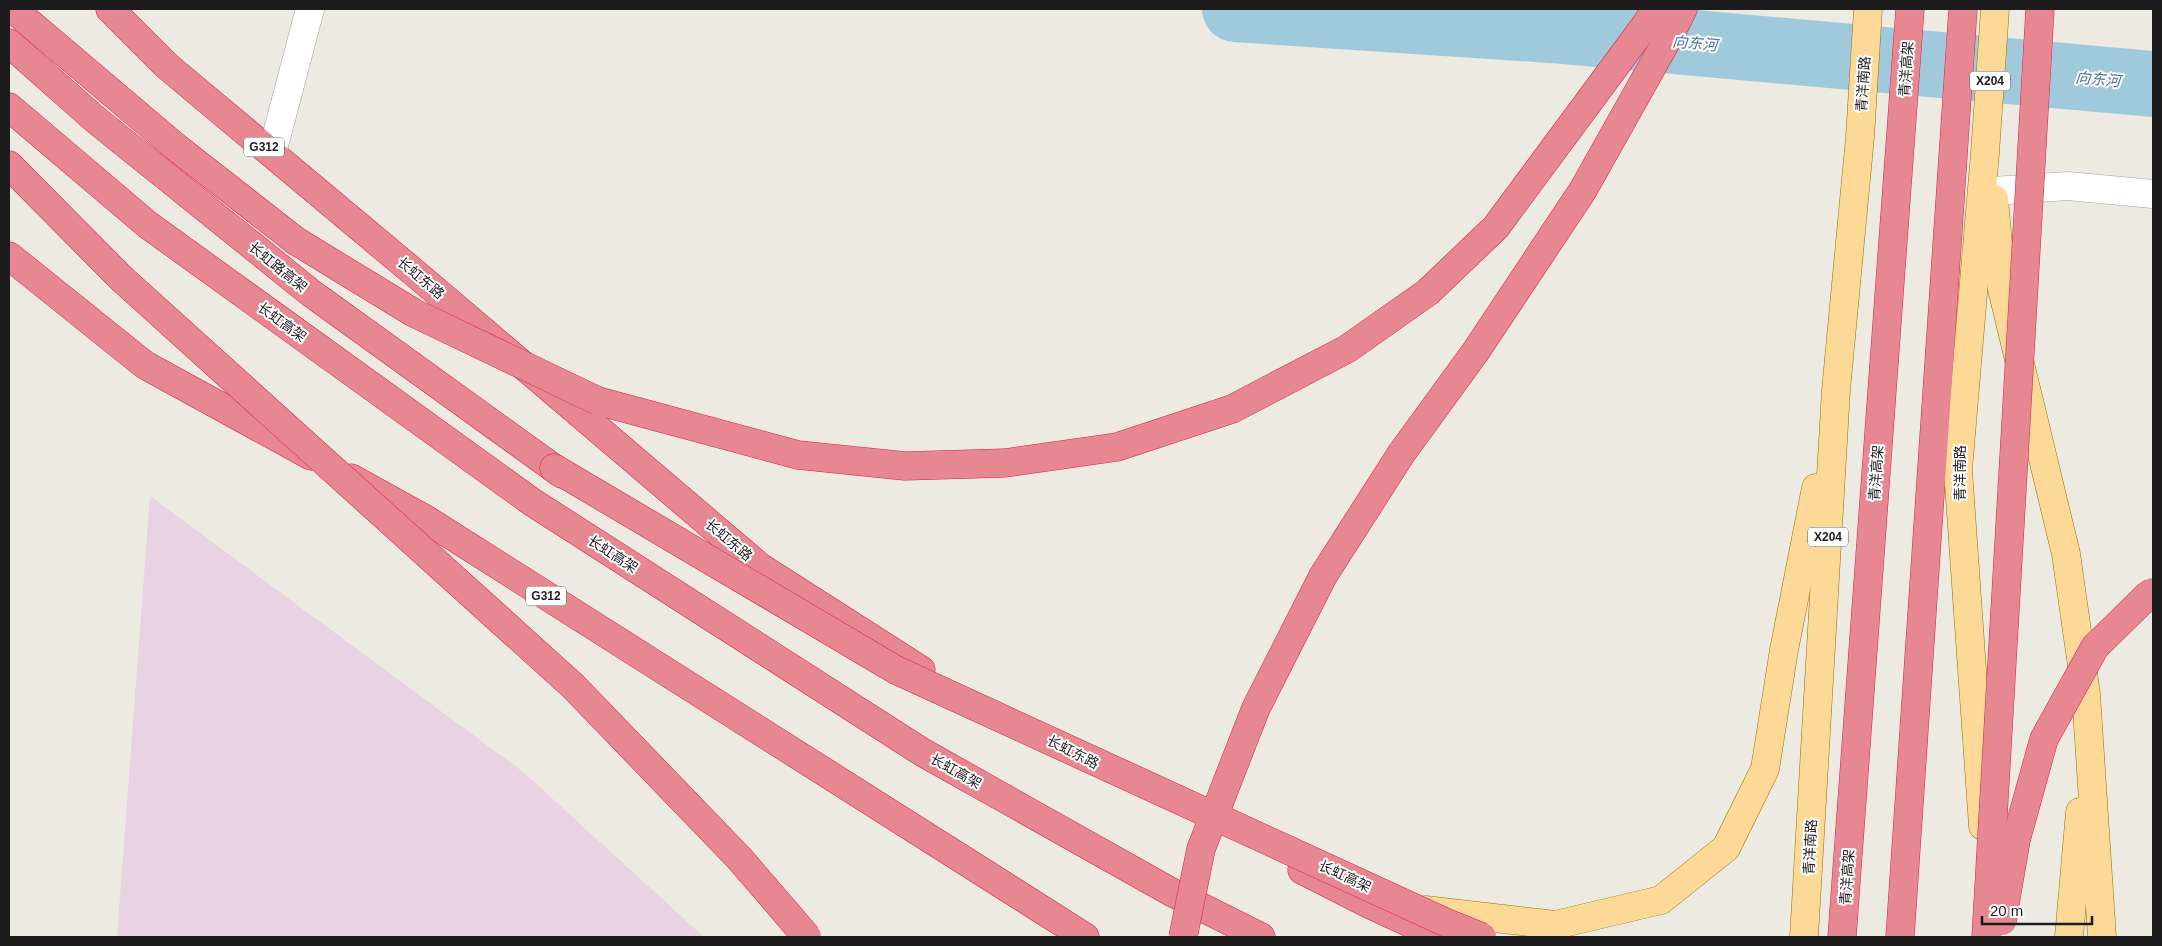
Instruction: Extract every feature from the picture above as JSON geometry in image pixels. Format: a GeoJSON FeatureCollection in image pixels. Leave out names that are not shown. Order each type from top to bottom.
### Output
{"type":"FeatureCollection","features":[{"type":"Feature","properties":{"kind":"highway"},"geometry":{"type":"LineString","coordinates":[[13,9],[177,148],[296,241],[414,313],[598,401],[798,455],[905,466],[1005,463],[1117,446],[1232,409],[1347,350],[1428,292],[1496,227],[1647,22],[1654,9]]}},
{"type":"Feature","properties":{"kind":"highway","name":"长虹东路"},"geometry":{"type":"LineString","coordinates":[[110,9],[167,66],[760,567],[949,688],[1369,904],[1440,937]]}},
{"type":"Feature","properties":{"kind":"highway"},"geometry":{"type":"LineString","coordinates":[[1183,937],[1201,849],[1256,708],[1323,576],[1401,454],[1476,351],[1583,190],[1670,36],[1683,9]]}},
{"type":"Feature","properties":{"kind":"highway","name":"青洋高架"},"geometry":{"type":"LineString","coordinates":[[1842,937],[1910,9]]}},
{"type":"Feature","properties":{"kind":"highway"},"geometry":{"type":"LineString","coordinates":[[1900,937],[1963,9]]}},
{"type":"Feature","properties":{"kind":"highway"},"geometry":{"type":"LineString","coordinates":[[1987,937],[2040,9]]}},
{"type":"Feature","properties":{"kind":"highway","name":"长虹路高架"},"geometry":{"type":"LineString","coordinates":[[9,43],[96,120],[310,294],[558,471]]}},
{"type":"Feature","properties":{"kind":"highway","name":"长虹高架"},"geometry":{"type":"LineString","coordinates":[[9,107],[148,225],[532,502],[922,752],[1173,893],[1261,937]]}},
{"type":"Feature","properties":{"kind":"highway"},"geometry":{"type":"LineString","coordinates":[[9,165],[121,278],[573,686],[739,858],[807,937]]}},
{"type":"Feature","properties":{"kind":"highway","name":"G312"},"geometry":{"type":"LineString","coordinates":[[9,256],[145,365],[427,520],[1085,937]]}},
{"type":"Feature","properties":{"kind":"highway","name":"长虹高架"},"geometry":{"type":"LineString","coordinates":[[558,471],[896,670],[1447,923],[1482,937]]}},
{"type":"Feature","properties":{"kind":"highway"},"geometry":{"type":"LineString","coordinates":[[1999,937],[2016,840],[2044,739],[2095,647],[2153,592]]}},
{"type":"Feature","properties":{"kind":"main road","name":"青洋南路"},"geometry":{"type":"LineString","coordinates":[[1804,937],[1836,390],[1860,136],[1868,9]]}},
{"type":"Feature","properties":{"kind":"main road","name":"青洋南路"},"geometry":{"type":"LineString","coordinates":[[1987,937],[1980,775],[1958,470],[1985,153],[1994,9]]}},
{"type":"Feature","properties":{"kind":"main road"},"geometry":{"type":"LineString","coordinates":[[1985,153],[1993,190],[2002,289],[2066,554],[2086,694],[2102,937]]}},
{"type":"Feature","properties":{"kind":"main road"},"geometry":{"type":"LineString","coordinates":[[1369,904],[1555,925],[1661,900],[1726,848],[1765,769],[1784,650],[1836,390]]}},
{"type":"Feature","properties":{"kind":"main road"},"geometry":{"type":"LineString","coordinates":[[2069,937],[2087,716]]}},
{"type":"Feature","properties":{"kind":"street"},"geometry":{"type":"LineString","coordinates":[[272,154],[310,9]]}},
{"type":"Feature","properties":{"kind":"street"},"geometry":{"type":"LineString","coordinates":[[1993,190],[2068,186],[2153,194]]}},
{"type":"Feature","properties":{"kind":"shaded area"},"geometry":{"type":"Polygon","coordinates":[[[150,496],[522,771],[704,937],[117,937],[150,496]]]}},
{"type":"Feature","properties":{"kind":"waterway","name":"向东河"},"geometry":{"type":"LineString","coordinates":[[1235,9],[1551,30],[2153,84]]}}]}
